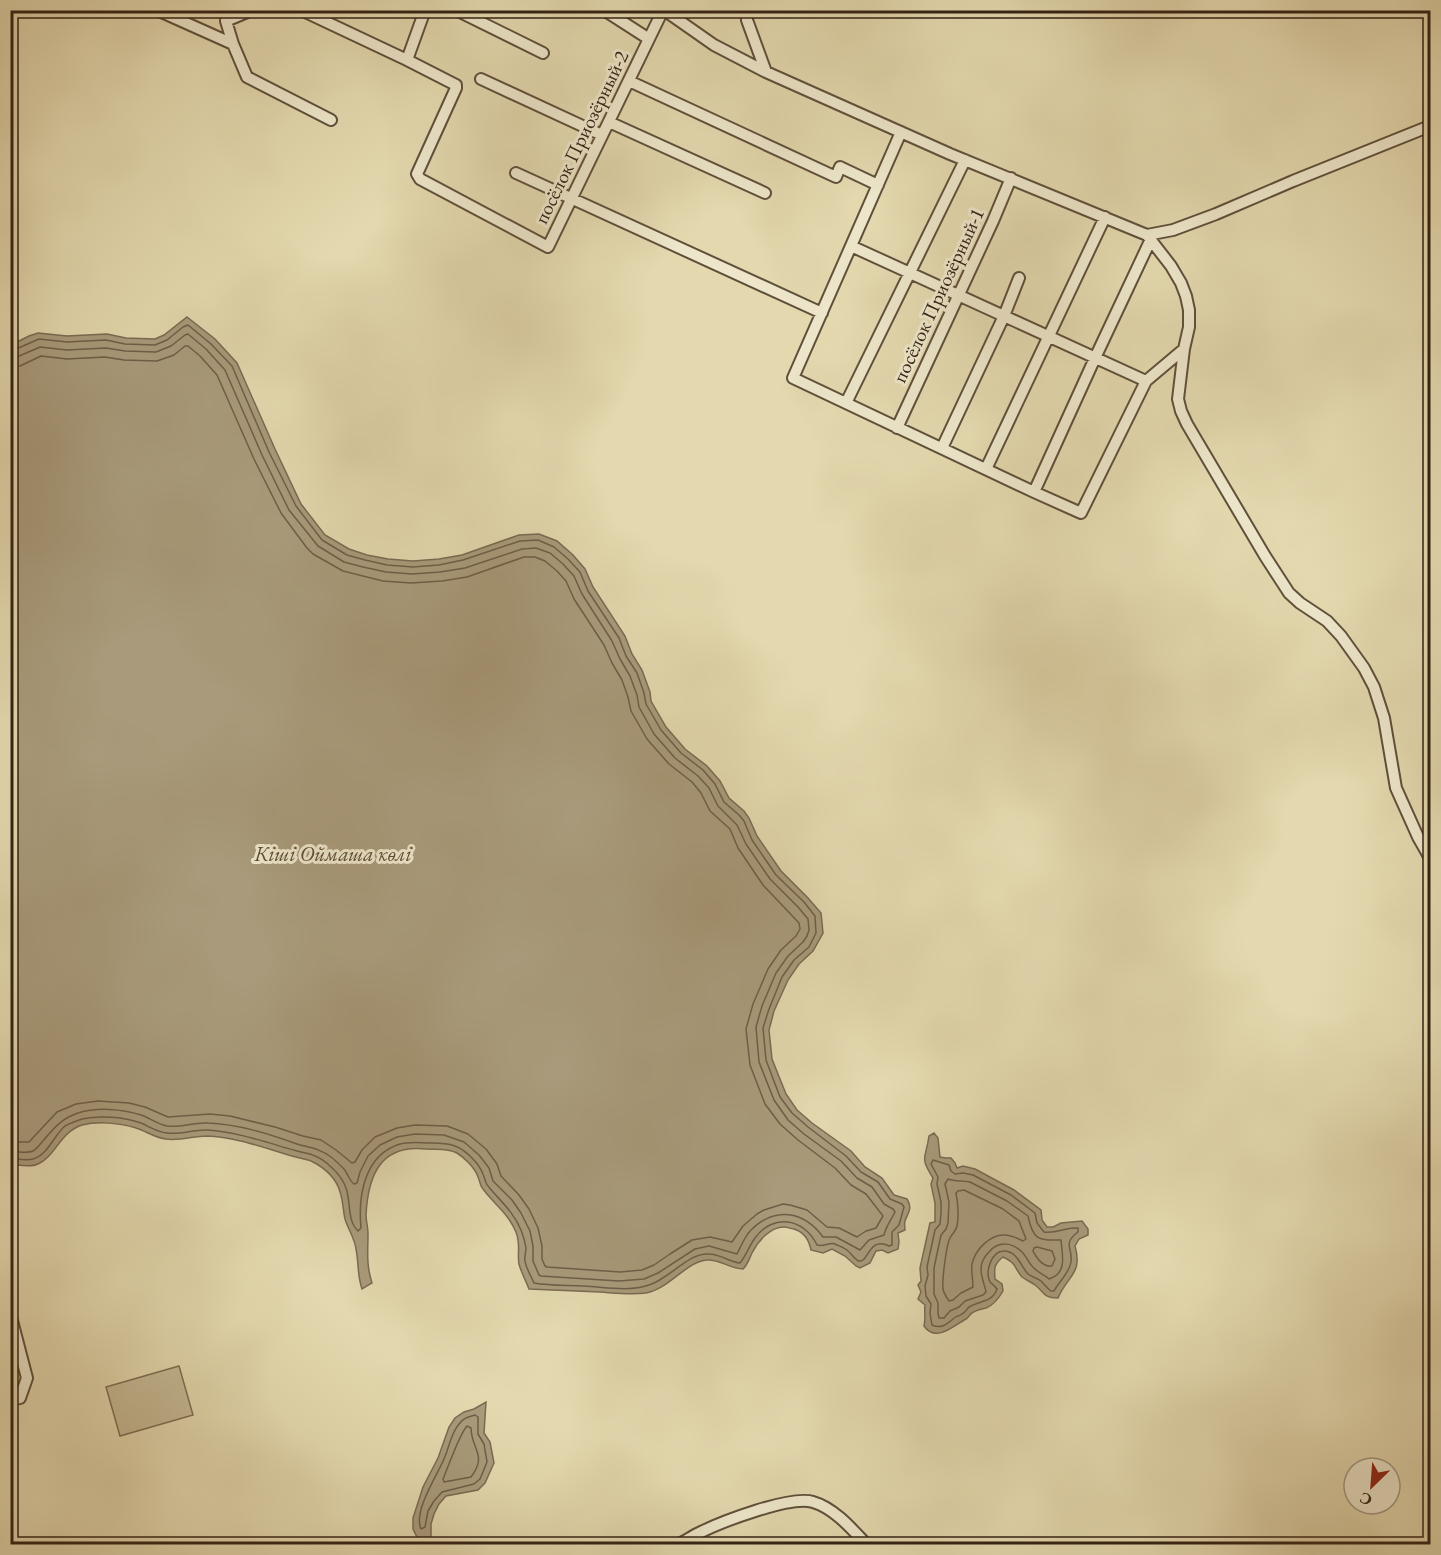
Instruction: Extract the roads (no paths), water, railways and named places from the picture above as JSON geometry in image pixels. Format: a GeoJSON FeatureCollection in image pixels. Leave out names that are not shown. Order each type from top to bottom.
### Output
{"type":"FeatureCollection","features":[{"type":"Feature","properties":{"kind":"street"},"geometry":{"type":"LineString","coordinates":[[157,10],[233,44]]}},
{"type":"Feature","properties":{"kind":"street"},"geometry":{"type":"LineString","coordinates":[[252,10],[224,16],[247,77],[331,120]]}},
{"type":"Feature","properties":{"kind":"street"},"geometry":{"type":"LineString","coordinates":[[301,10],[407,60],[425,10]]}},
{"type":"Feature","properties":{"kind":"street"},"geometry":{"type":"LineString","coordinates":[[456,10],[543,53]]}},
{"type":"Feature","properties":{"kind":"street"},"geometry":{"type":"LineString","coordinates":[[604,10],[649,39]]}},
{"type":"Feature","properties":{"kind":"street"},"geometry":{"type":"LineString","coordinates":[[663,10],[714,45],[766,72],[965,160],[1149,237],[1171,266],[1186,296],[1189,327],[1178,399],[1181,411],[1265,556],[1290,593],[1300,603],[1327,621],[1364,668],[1374,687],[1384,718],[1396,788],[1418,837],[1431,858]]}},
{"type":"Feature","properties":{"kind":"street","name":"посёлок Приозёрный-2"},"geometry":{"type":"LineString","coordinates":[[407,60],[456,85],[417,174],[420,178],[548,247],[663,10]]}},
{"type":"Feature","properties":{"kind":"street"},"geometry":{"type":"LineString","coordinates":[[747,10],[747,20],[766,72]]}},
{"type":"Feature","properties":{"kind":"street"},"geometry":{"type":"LineString","coordinates":[[481,79],[602,135]]}},
{"type":"Feature","properties":{"kind":"street"},"geometry":{"type":"LineString","coordinates":[[629,81],[836,177],[840,167],[878,185]]}},
{"type":"Feature","properties":{"kind":"street"},"geometry":{"type":"LineString","coordinates":[[609,122],[765,193]]}},
{"type":"Feature","properties":{"kind":"street"},"geometry":{"type":"LineString","coordinates":[[1034,492],[1149,237],[1210,216],[1431,126]]}},
{"type":"Feature","properties":{"kind":"street"},"geometry":{"type":"LineString","coordinates":[[901,132],[793,378],[1081,513],[1146,381],[1184,349]]}},
{"type":"Feature","properties":{"kind":"street"},"geometry":{"type":"LineString","coordinates":[[846,403],[965,160]]}},
{"type":"Feature","properties":{"kind":"street"},"geometry":{"type":"LineString","coordinates":[[516,173],[822,313]]}},
{"type":"Feature","properties":{"kind":"street","name":"посёлок Приозёрный-1"},"geometry":{"type":"LineString","coordinates":[[897,428],[1011,178]]}},
{"type":"Feature","properties":{"kind":"street"},"geometry":{"type":"LineString","coordinates":[[986,469],[1105,217]]}},
{"type":"Feature","properties":{"kind":"street"},"geometry":{"type":"LineString","coordinates":[[851,246],[1146,381]]}},
{"type":"Feature","properties":{"kind":"street"},"geometry":{"type":"LineString","coordinates":[[942,448],[1004,316],[1019,278]]}},
{"type":"Feature","properties":{"kind":"street"},"geometry":{"type":"LineString","coordinates":[[10,1313],[27,1378],[20,1398],[10,1400]]}},
{"type":"Feature","properties":{"kind":"street"},"geometry":{"type":"LineString","coordinates":[[679,1545],[698,1533],[742,1515],[796,1500],[812,1501],[826,1506],[867,1545]]}},
{"type":"Feature","properties":{"kind":"water","name":"Кіші Оймаша көлi"},"geometry":{"type":"Polygon","coordinates":[[[187,317],[215,339],[237,363],[301,504],[325,535],[349,549],[367,555],[413,561],[462,555],[519,535],[539,534],[557,541],[585,569],[593,587],[625,636],[642,670],[651,701],[666,727],[685,749],[707,766],[720,781],[729,798],[749,818],[757,836],[781,871],[821,913],[823,933],[813,951],[799,964],[788,980],[774,1011],[769,1030],[772,1059],[786,1094],[797,1110],[851,1151],[865,1167],[882,1178],[894,1195],[907,1199],[910,1205],[905,1230],[898,1233],[898,1249],[888,1253],[882,1250],[876,1251],[870,1263],[860,1268],[832,1249],[823,1253],[811,1250],[803,1234],[798,1230],[784,1227],[774,1229],[761,1240],[743,1269],[707,1260],[692,1265],[662,1286],[646,1293],[529,1289],[519,1264],[518,1241],[513,1225],[482,1188],[472,1167],[453,1151],[410,1149],[387,1157],[374,1176],[367,1201],[366,1215],[368,1264],[372,1283],[362,1289],[355,1245],[345,1219],[338,1187],[326,1171],[309,1160],[229,1139],[207,1136],[166,1139],[130,1126],[102,1123],[74,1128],[44,1161],[38,1164],[28,1166],[11,1164],[11,345],[38,333],[67,336],[107,334],[126,338],[155,339],[164,335],[187,317]]]}},
{"type":"Feature","properties":{"kind":"water"},"geometry":{"type":"Polygon","coordinates":[[[934,1133],[938,1138],[940,1157],[951,1158],[957,1168],[963,1166],[975,1169],[1014,1190],[1041,1210],[1042,1220],[1047,1227],[1082,1221],[1088,1229],[1088,1235],[1079,1239],[1075,1246],[1076,1269],[1058,1298],[1046,1296],[1022,1277],[1013,1264],[1003,1257],[995,1266],[995,1279],[1002,1284],[1003,1291],[994,1303],[970,1314],[945,1332],[934,1333],[924,1326],[925,1305],[918,1299],[921,1292],[918,1285],[921,1281],[920,1268],[930,1223],[935,1222],[935,1203],[931,1184],[933,1178],[925,1161],[929,1136],[934,1133]]]}},
{"type":"Feature","properties":{"kind":"water"},"geometry":{"type":"Polygon","coordinates":[[[486,1402],[484,1433],[490,1442],[494,1463],[485,1483],[478,1490],[446,1496],[434,1514],[430,1543],[422,1543],[413,1529],[413,1518],[423,1487],[438,1458],[449,1427],[455,1418],[486,1402]]]}}]}
